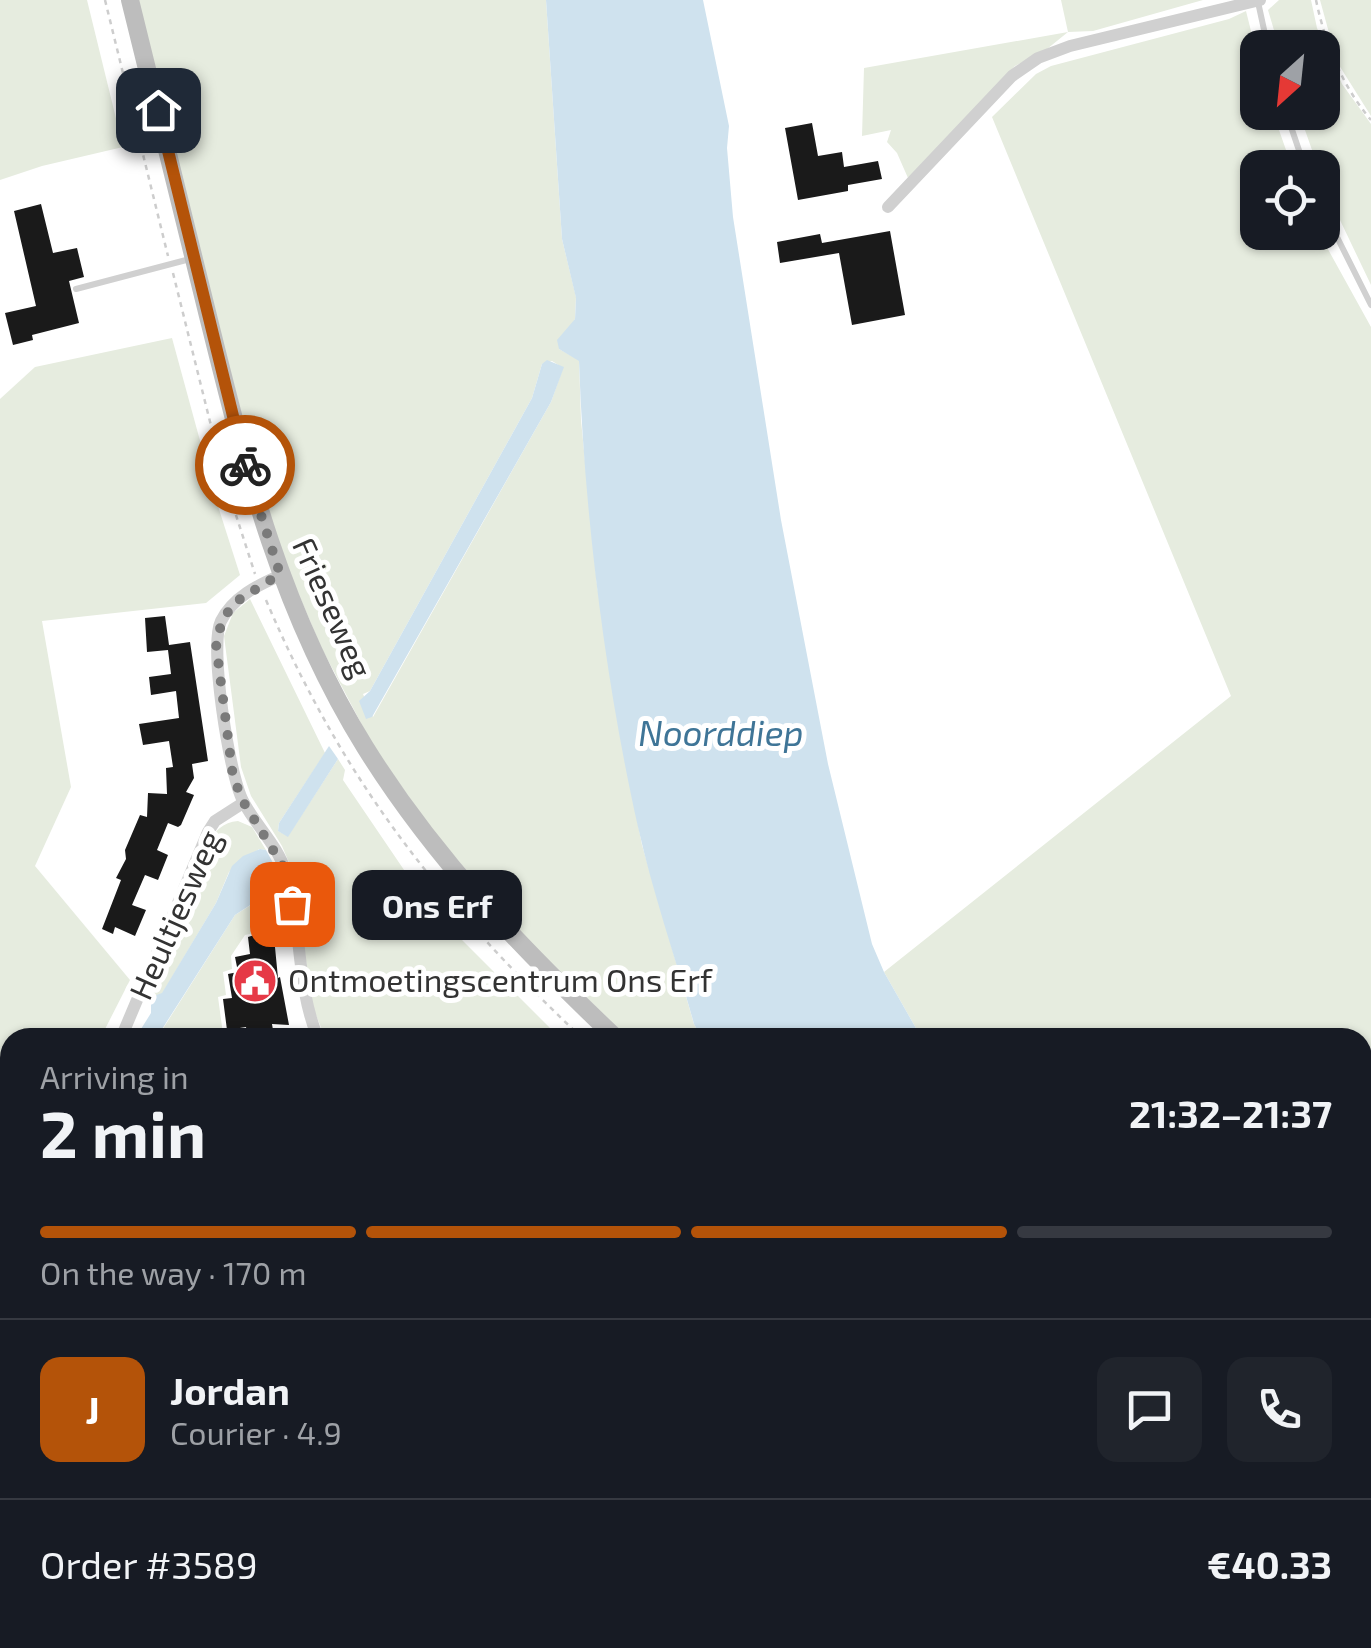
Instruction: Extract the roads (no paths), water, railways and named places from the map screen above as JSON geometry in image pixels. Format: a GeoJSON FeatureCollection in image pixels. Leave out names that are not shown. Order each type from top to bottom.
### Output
{"type":"FeatureCollection","features":[{"type":"Feature","properties":{"kind":"main road","name":"Frieseweg"},"geometry":{"type":"LineString","coordinates":[[130,0],[198,257],[250,485],[280,574],[316,657],[364,745],[452,872],[548,974],[605,1028]]}},
{"type":"Feature","properties":{"kind":"street"},"geometry":{"type":"LineString","coordinates":[[888,207],[1012,76],[1038,58],[1070,46],[1259,0]]}},
{"type":"Feature","properties":{"kind":"street","name":"Heultjesweg"},"geometry":{"type":"LineString","coordinates":[[280,574],[234,603],[217,632],[216,644],[233,777],[244,803],[286,871],[315,1028]]}},
{"type":"Feature","properties":{"kind":"street","name":"Heultjesweg"},"geometry":{"type":"LineString","coordinates":[[125,1028],[208,832],[215,821],[244,803]]}},
{"type":"Feature","properties":{"kind":"lane"},"geometry":{"type":"LineString","coordinates":[[1259,0],[1265,30]]}},
{"type":"Feature","properties":{"kind":"lane"},"geometry":{"type":"LineString","coordinates":[[1340,243],[1371,305]]}},
{"type":"Feature","properties":{"kind":"lane"},"geometry":{"type":"LineString","coordinates":[[76,289],[198,257]]}},
{"type":"Feature","properties":{"kind":"water","name":"Noorddiep"},"geometry":{"type":"Polygon","coordinates":[[[546,0],[703,0],[729,126],[733,217],[781,520],[828,764],[872,944],[916,1028],[696,1028],[694,1024],[644,852],[606,655],[591,536],[579,361],[559,349],[557,340],[575,319],[576,298],[562,239],[546,0]]]}},
{"type":"Feature","properties":{"kind":"water"},"geometry":{"type":"Polygon","coordinates":[[[547,360],[564,367],[551,402],[372,717],[366,719],[359,701],[370,691],[532,398],[542,364],[547,360]]]}},
{"type":"Feature","properties":{"kind":"water"},"geometry":{"type":"Polygon","coordinates":[[[329,746],[338,759],[288,837],[278,831],[279,823],[329,746]]]}},
{"type":"Feature","properties":{"kind":"water"},"geometry":{"type":"Polygon","coordinates":[[[266,850],[272,861],[272,879],[261,898],[235,915],[163,1028],[142,1028],[151,1013],[151,997],[162,993],[216,903],[232,866],[243,856],[266,850]]]}},
{"type":"Feature","properties":{"kind":"place","name":"Ons Erf"},"geometry":{"type":"Point","coordinates":[292,904]}},
{"type":"Feature","properties":{"kind":"place","name":"Ontmoetingscentrum Ons Erf"},"geometry":{"type":"Point","coordinates":[255,981]}}]}
